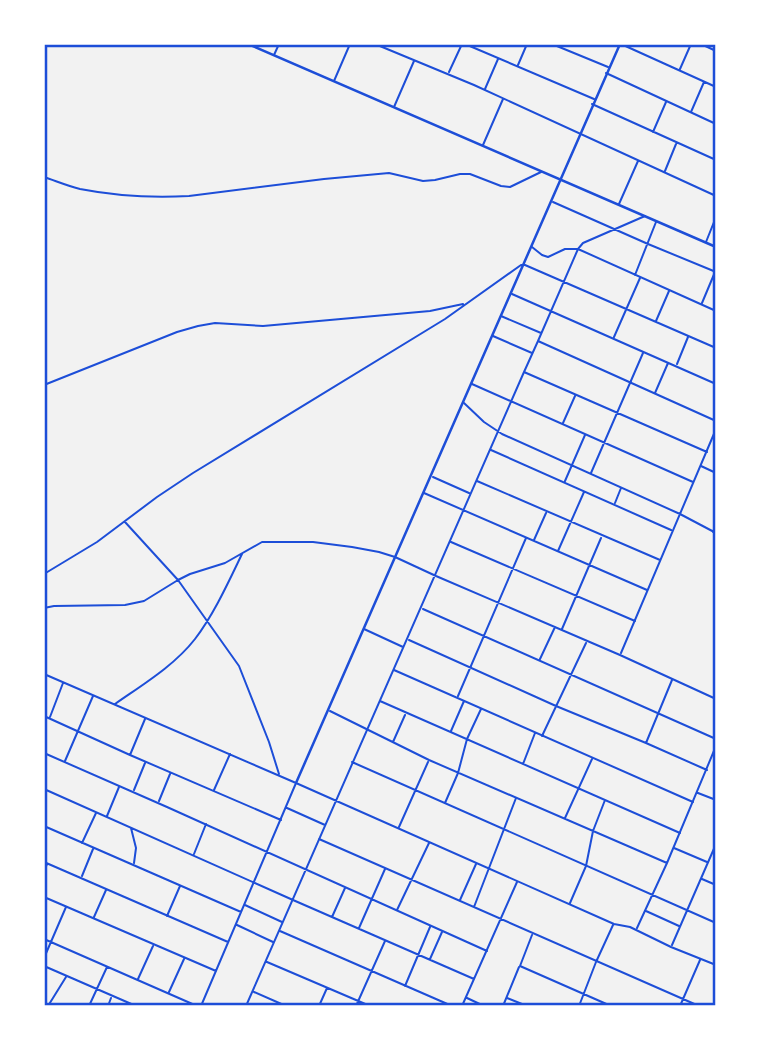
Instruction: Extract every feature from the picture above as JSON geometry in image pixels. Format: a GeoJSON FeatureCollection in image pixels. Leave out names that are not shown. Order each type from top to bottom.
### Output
{"type":"FeatureCollection","features":[{"type":"Feature","properties":{"kind":"street"},"geometry":{"type":"LineString","coordinates":[[248,44],[716,247]]}},
{"type":"Feature","properties":{"kind":"street"},"geometry":{"type":"LineString","coordinates":[[274,55],[279,44]]}},
{"type":"Feature","properties":{"kind":"street"},"geometry":{"type":"LineString","coordinates":[[334,81],[350,44]]}},
{"type":"Feature","properties":{"kind":"street"},"geometry":{"type":"LineString","coordinates":[[375,44],[485,89],[716,196]]}},
{"type":"Feature","properties":{"kind":"street"},"geometry":{"type":"LineString","coordinates":[[449,74],[464,44],[594,99]]}},
{"type":"Feature","properties":{"kind":"street"},"geometry":{"type":"LineString","coordinates":[[517,66],[527,44]]}},
{"type":"Feature","properties":{"kind":"street"},"geometry":{"type":"LineString","coordinates":[[552,44],[608,67]]}},
{"type":"Feature","properties":{"kind":"street"},"geometry":{"type":"LineString","coordinates":[[44,940],[199,1006],[620,44],[716,87]]}},
{"type":"Feature","properties":{"kind":"street"},"geometry":{"type":"LineString","coordinates":[[679,71],[691,44]]}},
{"type":"Feature","properties":{"kind":"street"},"geometry":{"type":"LineString","coordinates":[[701,44],[716,51]]}},
{"type":"Feature","properties":{"kind":"street"},"geometry":{"type":"LineString","coordinates":[[485,89],[498,58]]}},
{"type":"Feature","properties":{"kind":"street"},"geometry":{"type":"LineString","coordinates":[[394,107],[414,60]]}},
{"type":"Feature","properties":{"kind":"street"},"geometry":{"type":"LineString","coordinates":[[606,73],[716,124]]}},
{"type":"Feature","properties":{"kind":"street"},"geometry":{"type":"LineString","coordinates":[[691,112],[704,81]]}},
{"type":"Feature","properties":{"kind":"street"},"geometry":{"type":"LineString","coordinates":[[483,146],[503,98]]}},
{"type":"Feature","properties":{"kind":"street"},"geometry":{"type":"LineString","coordinates":[[653,132],[667,101]]}},
{"type":"Feature","properties":{"kind":"street"},"geometry":{"type":"LineString","coordinates":[[592,104],[716,160]]}},
{"type":"Feature","properties":{"kind":"street"},"geometry":{"type":"LineString","coordinates":[[664,172],[677,143]]}},
{"type":"Feature","properties":{"kind":"street"},"geometry":{"type":"LineString","coordinates":[[619,204],[638,160]]}},
{"type":"Feature","properties":{"kind":"street"},"geometry":{"type":"LineString","coordinates":[[44,177],[83,189],[170,197],[324,178],[389,173],[423,181],[470,174],[510,187],[542,171]]}},
{"type":"Feature","properties":{"kind":"street"},"geometry":{"type":"LineString","coordinates":[[551,201],[716,272],[701,304]]}},
{"type":"Feature","properties":{"kind":"street"},"geometry":{"type":"LineString","coordinates":[[246,1006],[578,249],[583,243],[645,216]]}},
{"type":"Feature","properties":{"kind":"street"},"geometry":{"type":"LineString","coordinates":[[705,243],[716,217]]}},
{"type":"Feature","properties":{"kind":"street"},"geometry":{"type":"LineString","coordinates":[[635,275],[657,221]]}},
{"type":"Feature","properties":{"kind":"street"},"geometry":{"type":"LineString","coordinates":[[531,246],[548,257],[565,249],[578,249],[716,311]]}},
{"type":"Feature","properties":{"kind":"street"},"geometry":{"type":"LineString","coordinates":[[44,573],[97,542],[156,497],[193,473],[445,319],[519,266],[523,265],[564,281],[716,348]]}},
{"type":"Feature","properties":{"kind":"street"},"geometry":{"type":"LineString","coordinates":[[614,338],[640,277]]}},
{"type":"Feature","properties":{"kind":"street"},"geometry":{"type":"LineString","coordinates":[[656,321],[670,290]]}},
{"type":"Feature","properties":{"kind":"street"},"geometry":{"type":"LineString","coordinates":[[510,293],[716,384]]}},
{"type":"Feature","properties":{"kind":"street"},"geometry":{"type":"LineString","coordinates":[[44,385],[198,326],[215,323],[262,326],[430,311],[464,304]]}},
{"type":"Feature","properties":{"kind":"street"},"geometry":{"type":"LineString","coordinates":[[500,315],[541,333]]}},
{"type":"Feature","properties":{"kind":"street"},"geometry":{"type":"LineString","coordinates":[[492,335],[532,353]]}},
{"type":"Feature","properties":{"kind":"street"},"geometry":{"type":"LineString","coordinates":[[676,366],[689,336]]}},
{"type":"Feature","properties":{"kind":"street"},"geometry":{"type":"LineString","coordinates":[[538,341],[716,421]]}},
{"type":"Feature","properties":{"kind":"street"},"geometry":{"type":"LineString","coordinates":[[591,474],[644,352]]}},
{"type":"Feature","properties":{"kind":"street"},"geometry":{"type":"LineString","coordinates":[[655,394],[668,363]]}},
{"type":"Feature","properties":{"kind":"street"},"geometry":{"type":"LineString","coordinates":[[524,372],[706,452]]}},
{"type":"Feature","properties":{"kind":"street"},"geometry":{"type":"LineString","coordinates":[[471,384],[693,482]]}},
{"type":"Feature","properties":{"kind":"street"},"geometry":{"type":"LineString","coordinates":[[562,424],[575,395]]}},
{"type":"Feature","properties":{"kind":"street"},"geometry":{"type":"LineString","coordinates":[[463,402],[498,432],[715,532],[716,524]]}},
{"type":"Feature","properties":{"kind":"street"},"geometry":{"type":"LineString","coordinates":[[620,655],[716,429]]}},
{"type":"Feature","properties":{"kind":"street"},"geometry":{"type":"LineString","coordinates":[[565,482],[585,434]]}},
{"type":"Feature","properties":{"kind":"street"},"geometry":{"type":"LineString","coordinates":[[490,449],[673,531]]}},
{"type":"Feature","properties":{"kind":"street"},"geometry":{"type":"LineString","coordinates":[[700,466],[716,473]]}},
{"type":"Feature","properties":{"kind":"street"},"geometry":{"type":"LineString","coordinates":[[430,476],[470,494]]}},
{"type":"Feature","properties":{"kind":"street"},"geometry":{"type":"LineString","coordinates":[[476,480],[660,560]]}},
{"type":"Feature","properties":{"kind":"street"},"geometry":{"type":"LineString","coordinates":[[614,504],[621,487]]}},
{"type":"Feature","properties":{"kind":"street"},"geometry":{"type":"LineString","coordinates":[[558,552],[584,491]]}},
{"type":"Feature","properties":{"kind":"street"},"geometry":{"type":"LineString","coordinates":[[424,492],[647,590]]}},
{"type":"Feature","properties":{"kind":"street"},"geometry":{"type":"LineString","coordinates":[[534,541],[547,512]]}},
{"type":"Feature","properties":{"kind":"street"},"geometry":{"type":"LineString","coordinates":[[125,521],[178,580],[242,673],[279,775]]}},
{"type":"Feature","properties":{"kind":"street"},"geometry":{"type":"LineString","coordinates":[[561,630],[601,536]]}},
{"type":"Feature","properties":{"kind":"street"},"geometry":{"type":"LineString","coordinates":[[458,698],[526,538]]}},
{"type":"Feature","properties":{"kind":"street"},"geometry":{"type":"LineString","coordinates":[[450,541],[635,621]]}},
{"type":"Feature","properties":{"kind":"street"},"geometry":{"type":"LineString","coordinates":[[44,608],[135,603],[153,596],[178,580],[225,564],[261,542],[313,542],[352,547],[395,557],[716,699]]}},
{"type":"Feature","properties":{"kind":"street"},"geometry":{"type":"LineString","coordinates":[[114,705],[164,670],[193,641],[243,554]]}},
{"type":"Feature","properties":{"kind":"street"},"geometry":{"type":"LineString","coordinates":[[421,608],[716,739]]}},
{"type":"Feature","properties":{"kind":"street"},"geometry":{"type":"LineString","coordinates":[[539,660],[555,627]]}},
{"type":"Feature","properties":{"kind":"street"},"geometry":{"type":"LineString","coordinates":[[364,629],[404,648]]}},
{"type":"Feature","properties":{"kind":"street"},"geometry":{"type":"LineString","coordinates":[[408,639],[707,770]]}},
{"type":"Feature","properties":{"kind":"street"},"geometry":{"type":"LineString","coordinates":[[542,736],[586,642]]}},
{"type":"Feature","properties":{"kind":"street"},"geometry":{"type":"LineString","coordinates":[[394,670],[693,802]]}},
{"type":"Feature","properties":{"kind":"street"},"geometry":{"type":"LineString","coordinates":[[44,674],[614,924],[636,930],[716,965]]}},
{"type":"Feature","properties":{"kind":"street"},"geometry":{"type":"LineString","coordinates":[[646,743],[672,679]]}},
{"type":"Feature","properties":{"kind":"street"},"geometry":{"type":"LineString","coordinates":[[49,718],[63,683]]}},
{"type":"Feature","properties":{"kind":"street"},"geometry":{"type":"LineString","coordinates":[[65,762],[93,696]]}},
{"type":"Feature","properties":{"kind":"street"},"geometry":{"type":"LineString","coordinates":[[450,732],[464,700]]}},
{"type":"Feature","properties":{"kind":"street"},"geometry":{"type":"LineString","coordinates":[[379,701],[680,833]]}},
{"type":"Feature","properties":{"kind":"street"},"geometry":{"type":"LineString","coordinates":[[444,803],[458,773],[467,739],[481,708]]}},
{"type":"Feature","properties":{"kind":"street"},"geometry":{"type":"LineString","coordinates":[[328,710],[429,760],[667,863]]}},
{"type":"Feature","properties":{"kind":"street"},"geometry":{"type":"LineString","coordinates":[[393,743],[406,713]]}},
{"type":"Feature","properties":{"kind":"street"},"geometry":{"type":"LineString","coordinates":[[44,716],[281,820]]}},
{"type":"Feature","properties":{"kind":"street"},"geometry":{"type":"LineString","coordinates":[[130,755],[145,718]]}},
{"type":"Feature","properties":{"kind":"street"},"geometry":{"type":"LineString","coordinates":[[523,764],[535,732]]}},
{"type":"Feature","properties":{"kind":"street"},"geometry":{"type":"LineString","coordinates":[[636,930],[674,848],[716,746]]}},
{"type":"Feature","properties":{"kind":"street"},"geometry":{"type":"LineString","coordinates":[[44,753],[487,951]]}},
{"type":"Feature","properties":{"kind":"street"},"geometry":{"type":"LineString","coordinates":[[213,791],[230,754]]}},
{"type":"Feature","properties":{"kind":"street"},"geometry":{"type":"LineString","coordinates":[[565,818],[592,758]]}},
{"type":"Feature","properties":{"kind":"street"},"geometry":{"type":"LineString","coordinates":[[399,828],[429,760]]}},
{"type":"Feature","properties":{"kind":"street"},"geometry":{"type":"LineString","coordinates":[[133,792],[146,762]]}},
{"type":"Feature","properties":{"kind":"street"},"geometry":{"type":"LineString","coordinates":[[352,762],[716,923]]}},
{"type":"Feature","properties":{"kind":"street"},"geometry":{"type":"LineString","coordinates":[[158,803],[170,773]]}},
{"type":"Feature","properties":{"kind":"street"},"geometry":{"type":"LineString","coordinates":[[107,816],[119,786]]}},
{"type":"Feature","properties":{"kind":"street"},"geometry":{"type":"LineString","coordinates":[[44,789],[474,979]]}},
{"type":"Feature","properties":{"kind":"street"},"geometry":{"type":"LineString","coordinates":[[698,792],[716,800]]}},
{"type":"Feature","properties":{"kind":"street"},"geometry":{"type":"LineString","coordinates":[[474,907],[516,797]]}},
{"type":"Feature","properties":{"kind":"street"},"geometry":{"type":"LineString","coordinates":[[570,904],[586,866],[593,831],[605,800]]}},
{"type":"Feature","properties":{"kind":"street"},"geometry":{"type":"LineString","coordinates":[[286,808],[326,825]]}},
{"type":"Feature","properties":{"kind":"street"},"geometry":{"type":"LineString","coordinates":[[82,843],[96,812]]}},
{"type":"Feature","properties":{"kind":"street"},"geometry":{"type":"LineString","coordinates":[[193,855],[206,824]]}},
{"type":"Feature","properties":{"kind":"street"},"geometry":{"type":"LineString","coordinates":[[44,826],[241,912]]}},
{"type":"Feature","properties":{"kind":"street"},"geometry":{"type":"LineString","coordinates":[[131,827],[136,848],[134,864]]}},
{"type":"Feature","properties":{"kind":"street"},"geometry":{"type":"LineString","coordinates":[[319,839],[699,1006]]}},
{"type":"Feature","properties":{"kind":"street"},"geometry":{"type":"LineString","coordinates":[[397,910],[429,842]]}},
{"type":"Feature","properties":{"kind":"street"},"geometry":{"type":"LineString","coordinates":[[671,947],[716,844]]}},
{"type":"Feature","properties":{"kind":"street"},"geometry":{"type":"LineString","coordinates":[[81,878],[94,848]]}},
{"type":"Feature","properties":{"kind":"street"},"geometry":{"type":"LineString","coordinates":[[674,848],[708,862]]}},
{"type":"Feature","properties":{"kind":"street"},"geometry":{"type":"LineString","coordinates":[[44,871],[45,863],[228,942]]}},
{"type":"Feature","properties":{"kind":"street"},"geometry":{"type":"LineString","coordinates":[[460,901],[476,863]]}},
{"type":"Feature","properties":{"kind":"street"},"geometry":{"type":"LineString","coordinates":[[359,929],[386,868]]}},
{"type":"Feature","properties":{"kind":"street"},"geometry":{"type":"LineString","coordinates":[[701,879],[716,886]]}},
{"type":"Feature","properties":{"kind":"street"},"geometry":{"type":"LineString","coordinates":[[462,1006],[518,881]]}},
{"type":"Feature","properties":{"kind":"street"},"geometry":{"type":"LineString","coordinates":[[167,916],[180,885]]}},
{"type":"Feature","properties":{"kind":"street"},"geometry":{"type":"LineString","coordinates":[[332,917],[345,887]]}},
{"type":"Feature","properties":{"kind":"street"},"geometry":{"type":"LineString","coordinates":[[94,918],[106,889]]}},
{"type":"Feature","properties":{"kind":"street"},"geometry":{"type":"LineString","coordinates":[[44,897],[216,971]]}},
{"type":"Feature","properties":{"kind":"street"},"geometry":{"type":"LineString","coordinates":[[244,905],[283,922]]}},
{"type":"Feature","properties":{"kind":"street"},"geometry":{"type":"LineString","coordinates":[[44,958],[67,906]]}},
{"type":"Feature","properties":{"kind":"street"},"geometry":{"type":"LineString","coordinates":[[645,911],[680,927]]}},
{"type":"Feature","properties":{"kind":"street"},"geometry":{"type":"LineString","coordinates":[[579,1006],[614,924]]}},
{"type":"Feature","properties":{"kind":"street"},"geometry":{"type":"LineString","coordinates":[[236,925],[274,943]]}},
{"type":"Feature","properties":{"kind":"street"},"geometry":{"type":"LineString","coordinates":[[405,986],[430,926]]}},
{"type":"Feature","properties":{"kind":"street"},"geometry":{"type":"LineString","coordinates":[[279,930],[452,1006]]}},
{"type":"Feature","properties":{"kind":"street"},"geometry":{"type":"LineString","coordinates":[[430,959],[442,931]]}},
{"type":"Feature","properties":{"kind":"street"},"geometry":{"type":"LineString","coordinates":[[503,1006],[533,934]]}},
{"type":"Feature","properties":{"kind":"street"},"geometry":{"type":"LineString","coordinates":[[356,1006],[386,940]]}},
{"type":"Feature","properties":{"kind":"street"},"geometry":{"type":"LineString","coordinates":[[138,980],[154,944]]}},
{"type":"Feature","properties":{"kind":"street"},"geometry":{"type":"LineString","coordinates":[[169,993],[185,958]]}},
{"type":"Feature","properties":{"kind":"street"},"geometry":{"type":"LineString","coordinates":[[680,1006],[700,959]]}},
{"type":"Feature","properties":{"kind":"street"},"geometry":{"type":"LineString","coordinates":[[266,962],[370,1006]]}},
{"type":"Feature","properties":{"kind":"street"},"geometry":{"type":"LineString","coordinates":[[44,966],[136,1006]]}},
{"type":"Feature","properties":{"kind":"street"},"geometry":{"type":"LineString","coordinates":[[520,966],[611,1006]]}},
{"type":"Feature","properties":{"kind":"street"},"geometry":{"type":"LineString","coordinates":[[89,1006],[107,967]]}},
{"type":"Feature","properties":{"kind":"street"},"geometry":{"type":"LineString","coordinates":[[44,1003],[49,1006],[66,976]]}},
{"type":"Feature","properties":{"kind":"street"},"geometry":{"type":"LineString","coordinates":[[319,1006],[327,988]]}},
{"type":"Feature","properties":{"kind":"street"},"geometry":{"type":"LineString","coordinates":[[253,992],[286,1006]]}},
{"type":"Feature","properties":{"kind":"street"},"geometry":{"type":"LineString","coordinates":[[108,1006],[112,996]]}},
{"type":"Feature","properties":{"kind":"street"},"geometry":{"type":"LineString","coordinates":[[506,997],[527,1006]]}},
{"type":"Feature","properties":{"kind":"street"},"geometry":{"type":"LineString","coordinates":[[466,998],[484,1006]]}}]}
